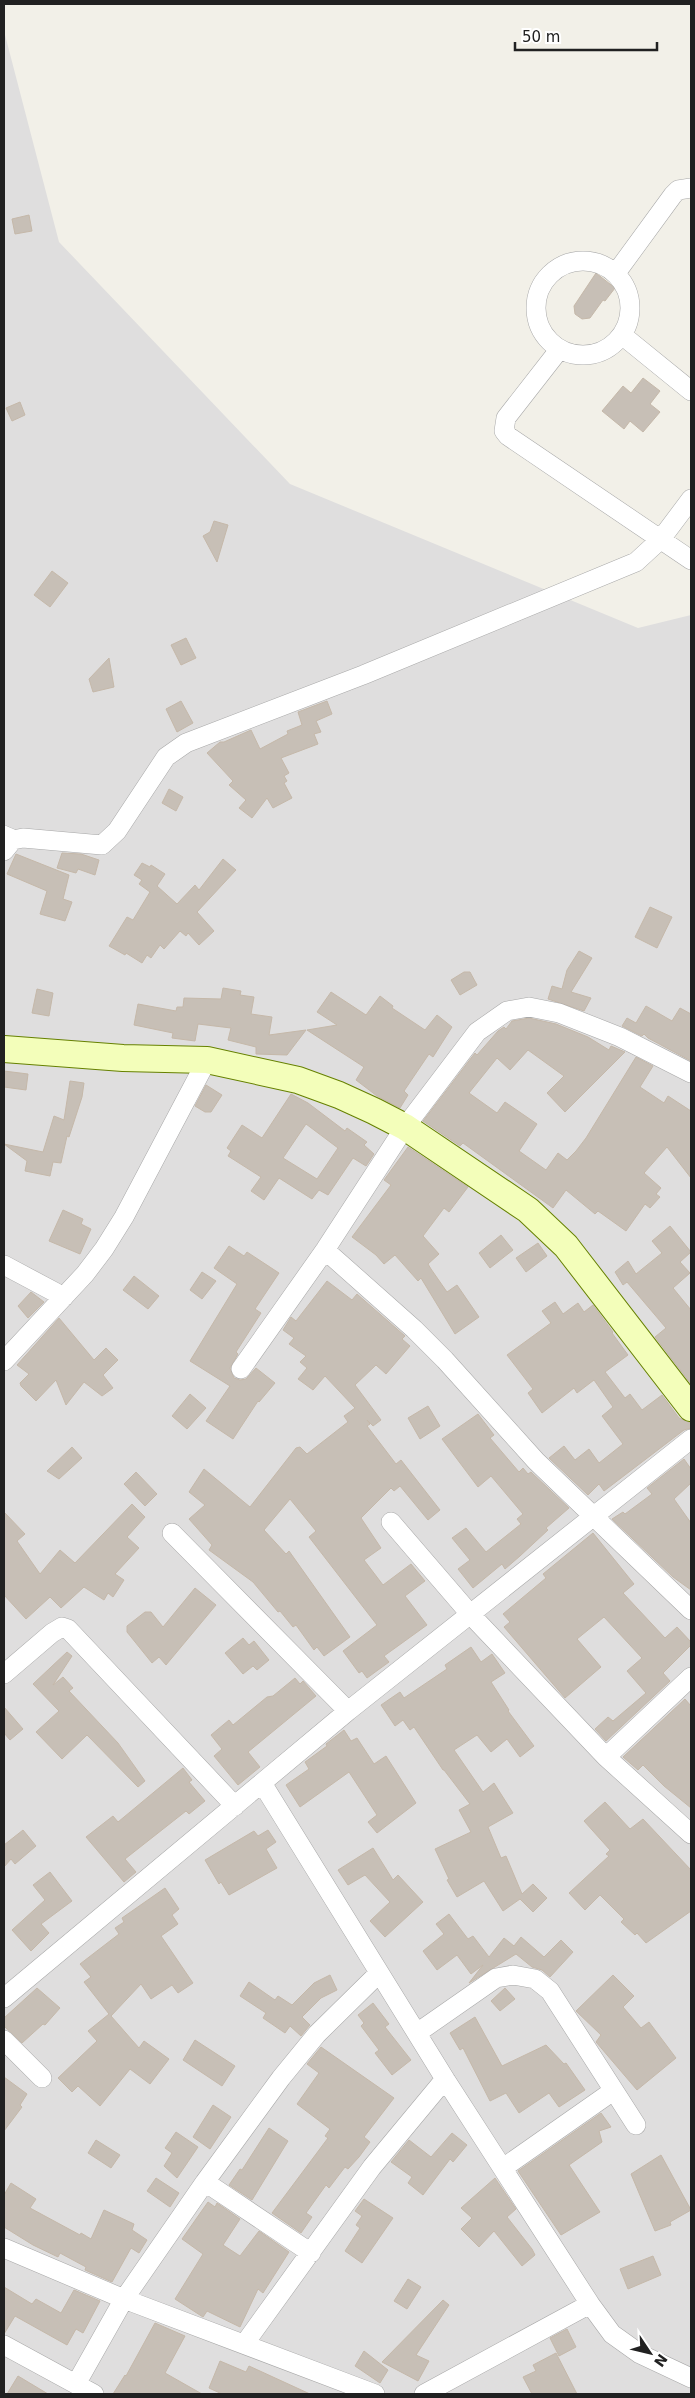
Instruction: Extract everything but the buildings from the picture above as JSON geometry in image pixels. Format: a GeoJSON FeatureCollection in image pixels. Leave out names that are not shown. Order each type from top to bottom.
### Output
{"type":"FeatureCollection","features":[{"type":"Feature","properties":{"kind":"street"},"geometry":{"type":"LineString","coordinates":[[616,273],[673,195],[678,190],[691,188]]}},
{"type":"Feature","properties":{"kind":"street"},"geometry":{"type":"LineString","coordinates":[[583,260],[601,264],[616,273],[626,287],[630,303],[629,320],[622,335],[610,348],[593,355],[576,356],[559,350],[545,338],[537,322],[535,305],[540,287],[550,272],[566,263],[583,260]]}},
{"type":"Feature","properties":{"kind":"street"},"geometry":{"type":"LineString","coordinates":[[622,335],[691,391]]}},
{"type":"Feature","properties":{"kind":"street"},"geometry":{"type":"LineString","coordinates":[[559,350],[506,418],[504,431],[508,436],[691,560]]}},
{"type":"Feature","properties":{"kind":"street"},"geometry":{"type":"LineString","coordinates":[[4,851],[13,840],[23,838],[102,845],[117,831],[166,757],[186,743],[362,675],[636,562],[661,539],[691,499]]}},
{"type":"Feature","properties":{"kind":"street"},"geometry":{"type":"LineString","coordinates":[[241,1369],[325,1250],[405,1127],[476,1032],[507,1011],[529,1007],[559,1013],[620,1038],[691,1073]]}},
{"type":"Feature","properties":{"kind":"street"},"geometry":{"type":"LineString","coordinates":[[4,1049],[122,1058],[207,1060],[298,1080],[339,1095],[405,1127],[528,1210],[566,1246],[691,1408]]}},
{"type":"Feature","properties":{"kind":"street"},"geometry":{"type":"LineString","coordinates":[[4,1361],[94,1262],[124,1217],[207,1060]]}},
{"type":"Feature","properties":{"kind":"street"},"geometry":{"type":"LineString","coordinates":[[325,1250],[433,1348],[536,1461],[691,1610]]}},
{"type":"Feature","properties":{"kind":"street"},"geometry":{"type":"LineString","coordinates":[[4,1265],[64,1296]]}},
{"type":"Feature","properties":{"kind":"street"},"geometry":{"type":"LineString","coordinates":[[4,1998],[348,1711],[691,1439]]}},
{"type":"Feature","properties":{"kind":"street"},"geometry":{"type":"LineString","coordinates":[[391,1522],[471,1615],[606,1757],[691,1834]]}},
{"type":"Feature","properties":{"kind":"street"},"geometry":{"type":"LineString","coordinates":[[172,1533],[348,1711]]}},
{"type":"Feature","properties":{"kind":"street"},"geometry":{"type":"LineString","coordinates":[[4,1674],[52,1632],[62,1627],[68,1629],[235,1806]]}},
{"type":"Feature","properties":{"kind":"street"},"geometry":{"type":"LineString","coordinates":[[606,1757],[691,1677]]}},
{"type":"Feature","properties":{"kind":"street"},"geometry":{"type":"LineString","coordinates":[[262,1783],[378,1973],[590,2304],[612,2334],[640,2354],[691,2378]]}},
{"type":"Feature","properties":{"kind":"street"},"geometry":{"type":"LineString","coordinates":[[76,2384],[124,2299],[205,2182],[287,2070],[318,2034],[378,1973]]}},
{"type":"Feature","properties":{"kind":"street"},"geometry":{"type":"LineString","coordinates":[[418,2033],[496,1978],[513,1975],[535,1979],[550,1991],[636,2125]]}},
{"type":"Feature","properties":{"kind":"street"},"geometry":{"type":"LineString","coordinates":[[4,2040],[42,2078]]}},
{"type":"Feature","properties":{"kind":"street"},"geometry":{"type":"LineString","coordinates":[[245,2343],[372,2168],[445,2079]]}},
{"type":"Feature","properties":{"kind":"street"},"geometry":{"type":"LineString","coordinates":[[504,2168],[613,2091]]}},
{"type":"Feature","properties":{"kind":"street"},"geometry":{"type":"LineString","coordinates":[[205,2182],[311,2253]]}},
{"type":"Feature","properties":{"kind":"street"},"geometry":{"type":"LineString","coordinates":[[4,2248],[124,2299],[245,2343],[375,2394]]}},
{"type":"Feature","properties":{"kind":"street"},"geometry":{"type":"LineString","coordinates":[[424,2394],[590,2304]]}},
{"type":"Feature","properties":{"kind":"street"},"geometry":{"type":"LineString","coordinates":[[4,2345],[94,2394]]}},
{"type":"Feature","properties":{"kind":"lane"},"geometry":{"type":"LineString","coordinates":[[4,830],[23,838]]}},
{"type":"Feature","properties":{"kind":"shaded area"},"geometry":{"type":"Polygon","coordinates":[[[4,31],[59,242],[290,484],[638,628],[691,615],[691,2394],[4,2394],[4,31]]]}}]}
